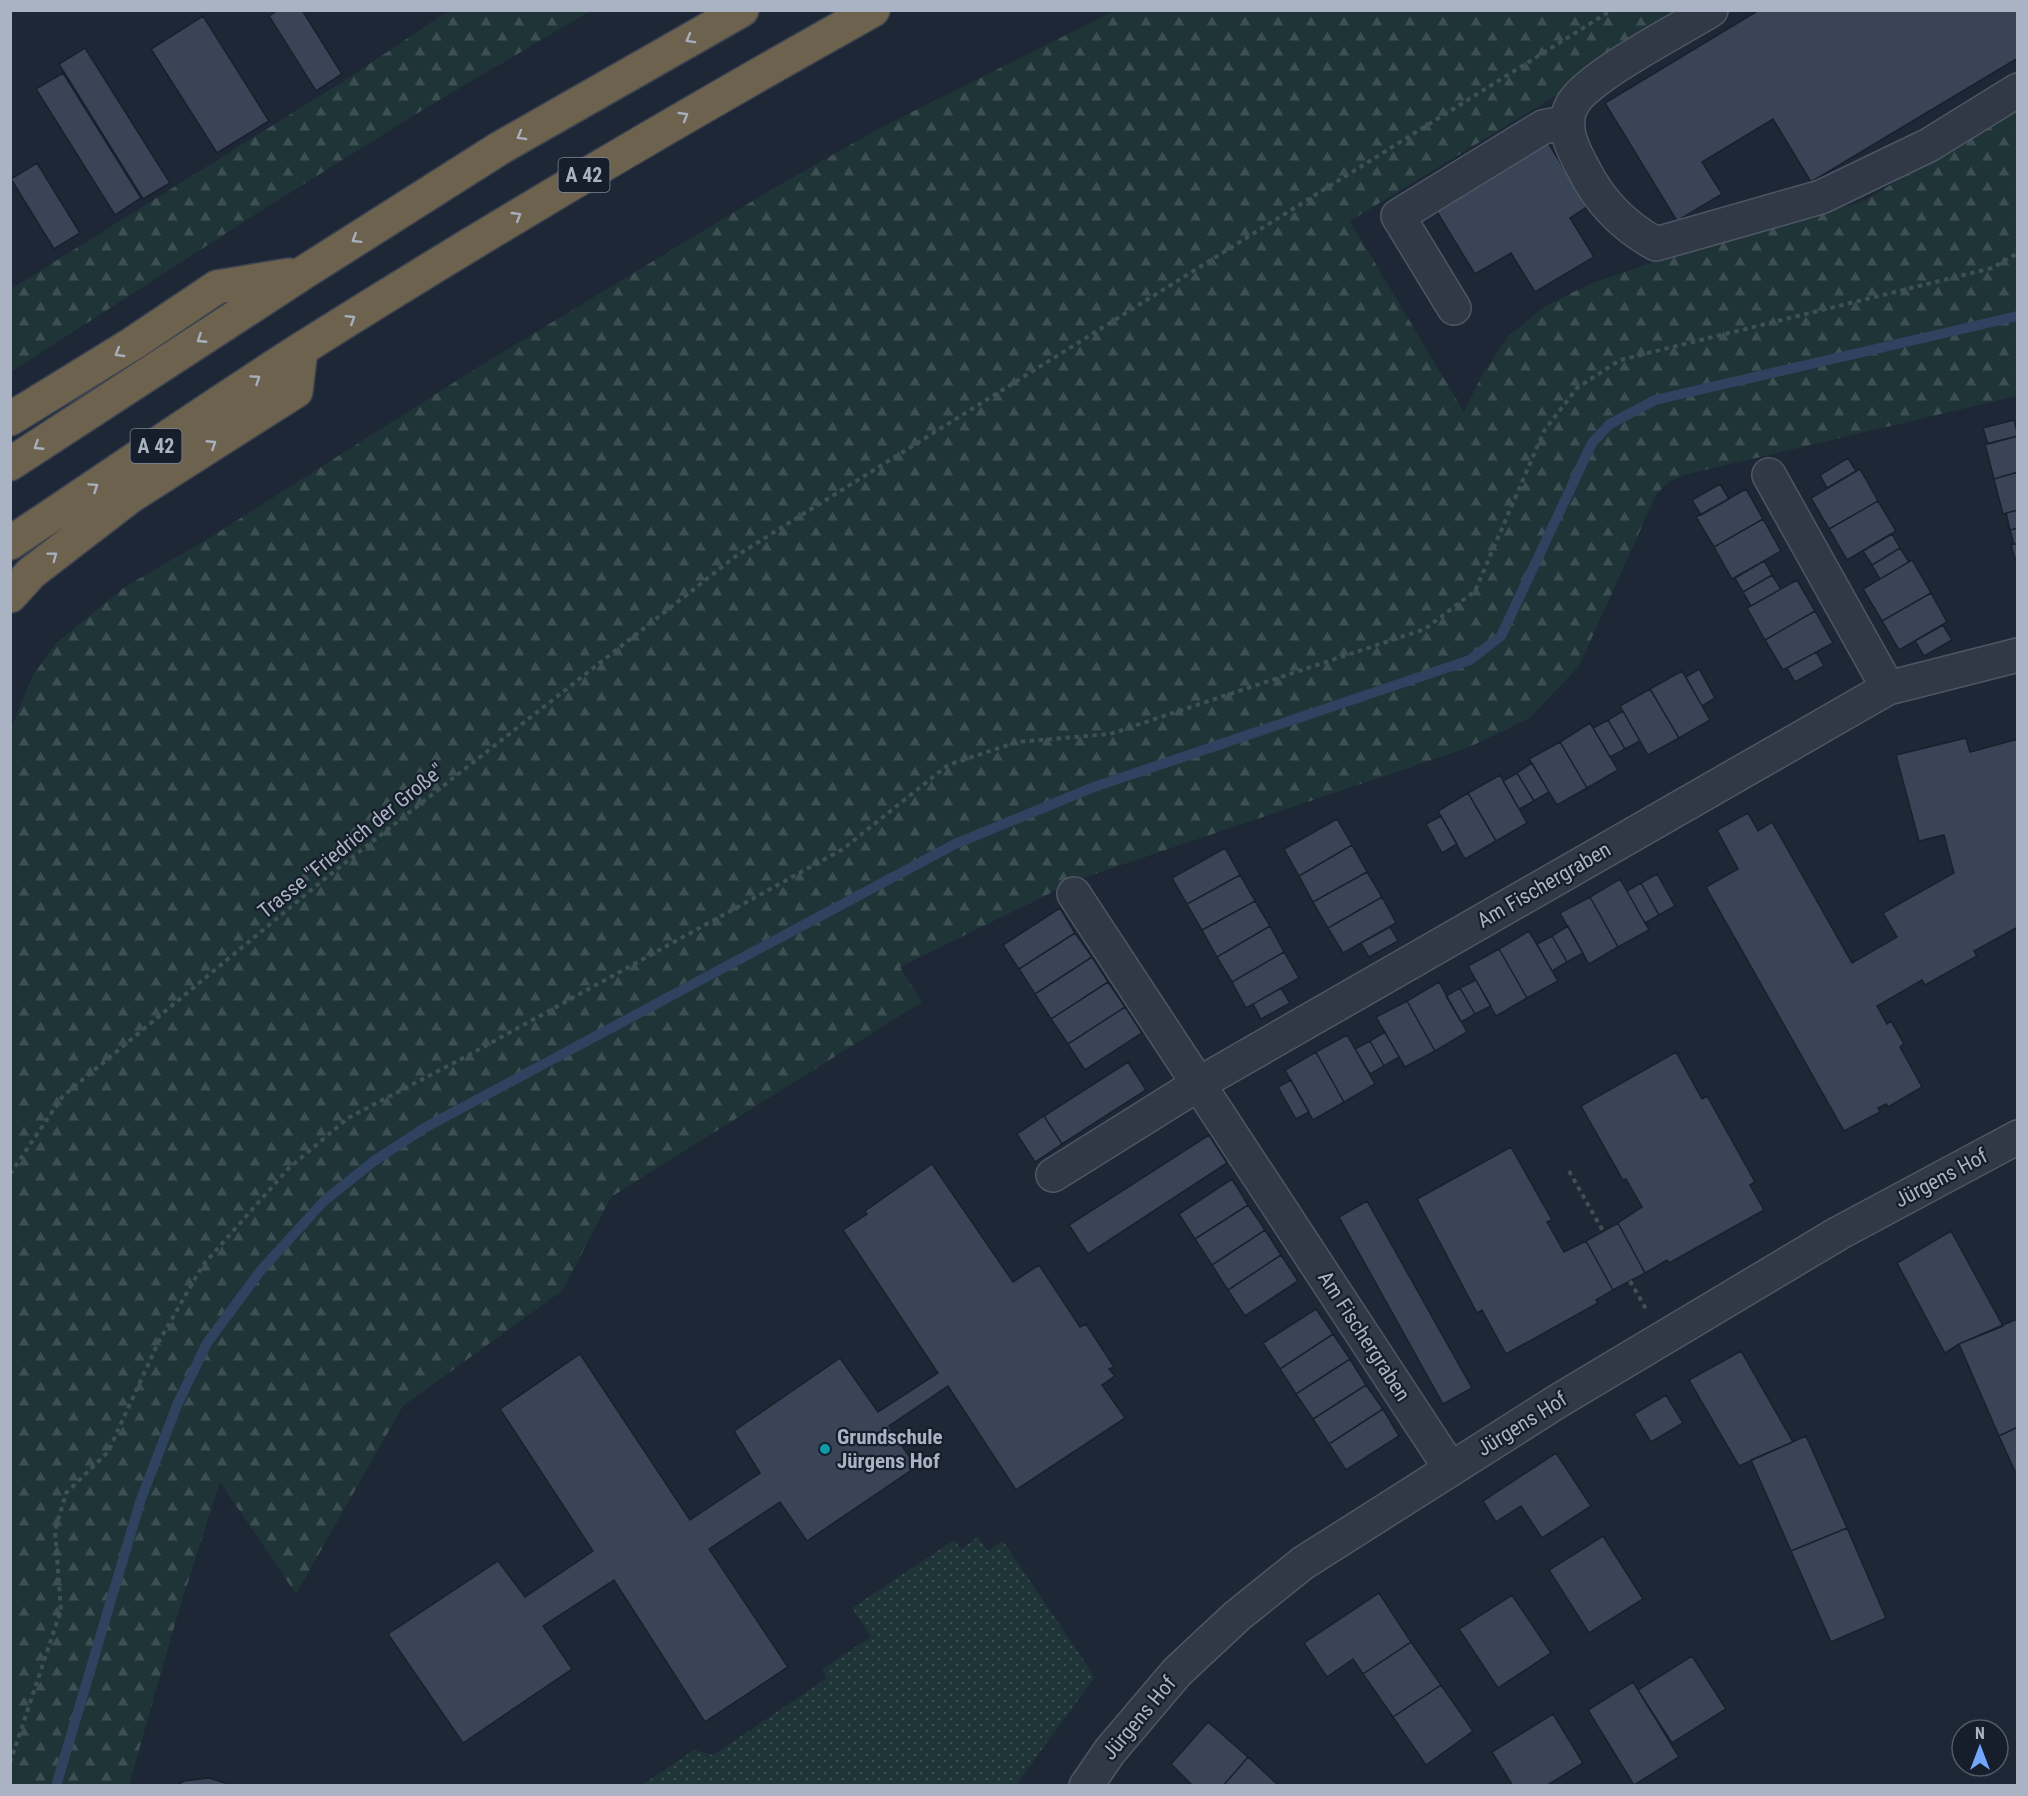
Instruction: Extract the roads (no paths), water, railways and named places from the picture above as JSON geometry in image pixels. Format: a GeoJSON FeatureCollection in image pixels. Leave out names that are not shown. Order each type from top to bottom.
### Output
{"type":"FeatureCollection","features":[{"type":"Feature","properties":{"kind":"highway"},"geometry":{"type":"LineString","coordinates":[[10,464],[500,148],[742,10]]}},
{"type":"Feature","properties":{"kind":"highway","name":"A 42"},"geometry":{"type":"LineString","coordinates":[[10,543],[301,349],[518,215],[707,103],[873,10]]}},
{"type":"Feature","properties":{"kind":"highway"},"geometry":{"type":"LineString","coordinates":[[10,418],[132,345],[217,287],[303,273]]}},
{"type":"Feature","properties":{"kind":"highway"},"geometry":{"type":"LineString","coordinates":[[10,596],[31,573],[132,496],[296,391],[301,349]]}},
{"type":"Feature","properties":{"kind":"street"},"geometry":{"type":"LineString","coordinates":[[1711,10],[1593,81],[1571,106],[1568,122],[1570,143],[1593,188],[1630,230],[1656,244],[1821,198],[1929,145],[2018,90]]}},
{"type":"Feature","properties":{"kind":"street"},"geometry":{"type":"LineString","coordinates":[[1454,308],[1398,216],[1543,127],[1568,122]]}},
{"type":"Feature","properties":{"kind":"street"},"geometry":{"type":"LineString","coordinates":[[1770,475],[1888,688]]}},
{"type":"Feature","properties":{"kind":"street","name":"Am Fischergraben"},"geometry":{"type":"LineString","coordinates":[[1200,1083],[1888,688],[2018,655]]}},
{"type":"Feature","properties":{"kind":"street","name":"Am Fischergraben"},"geometry":{"type":"LineString","coordinates":[[1074,894],[1200,1083],[1450,1468]]}},
{"type":"Feature","properties":{"kind":"street"},"geometry":{"type":"LineString","coordinates":[[1053,1175],[1200,1083]]}},
{"type":"Feature","properties":{"kind":"street","name":"Jürgens Hof"},"geometry":{"type":"LineString","coordinates":[[1086,1785],[1110,1751],[1177,1672],[1237,1617],[1303,1563],[1450,1468],[1839,1233],[2018,1137]]}},
{"type":"Feature","properties":{"kind":"waterway"},"geometry":{"type":"LineString","coordinates":[[56,1786],[140,1502],[177,1405],[207,1343],[261,1270],[324,1201],[374,1161],[426,1127],[955,844],[1094,787],[1470,660],[1501,636],[1592,443],[1610,424],[1655,400],[2018,316]]}},
{"type":"Feature","properties":{"kind":"place","name":"Grundschule Jürgens Hof"},"geometry":{"type":"Point","coordinates":[825,1449]}}]}
